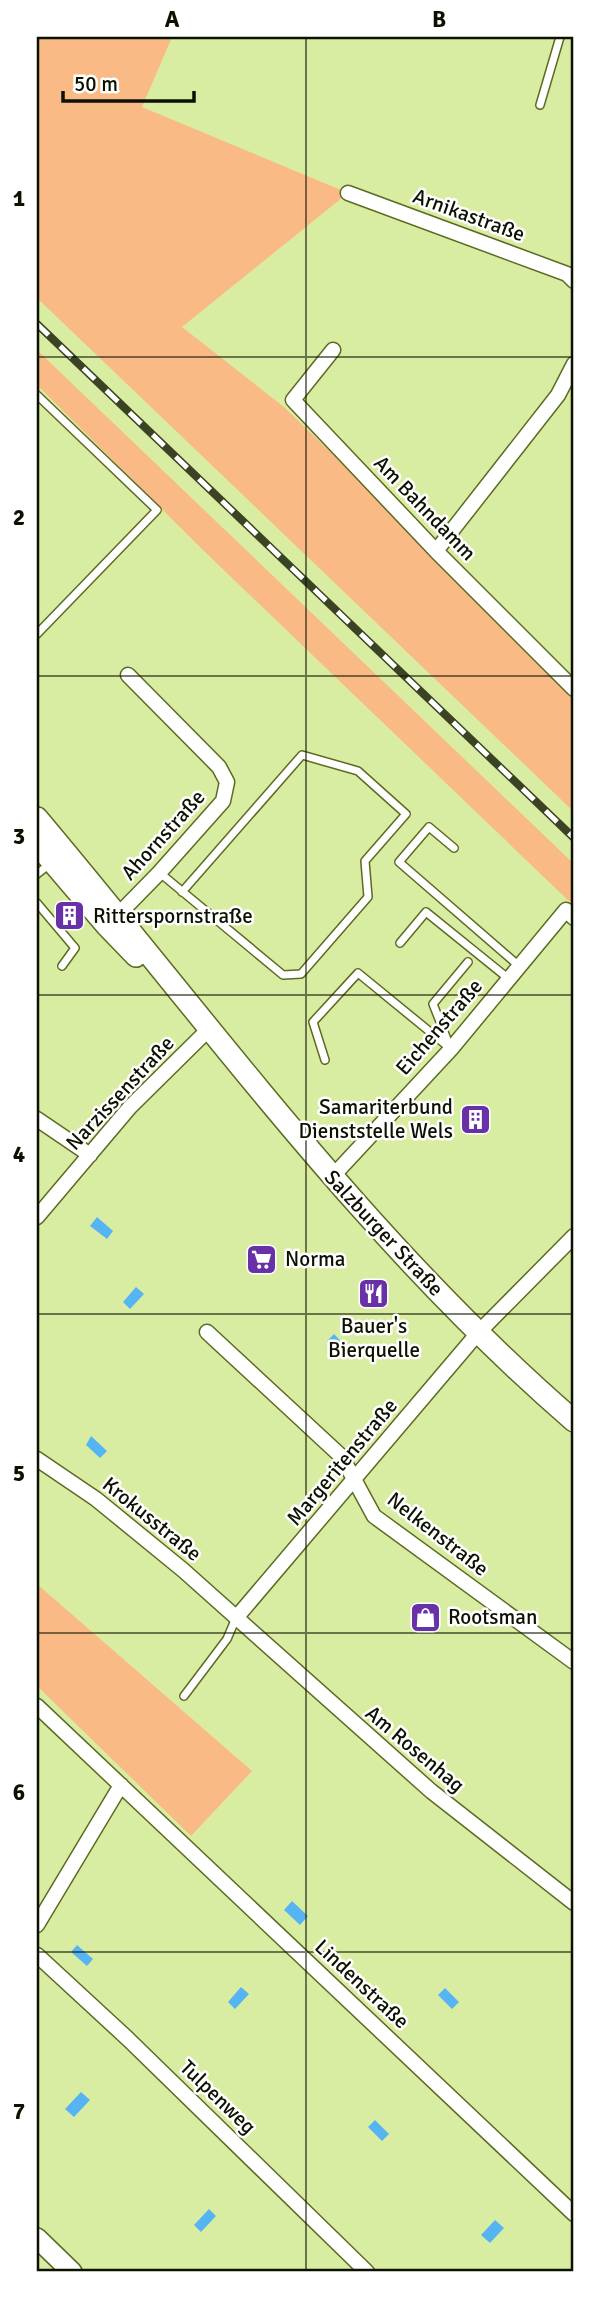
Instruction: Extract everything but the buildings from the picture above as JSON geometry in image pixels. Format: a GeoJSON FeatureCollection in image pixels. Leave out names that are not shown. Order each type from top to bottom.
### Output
{"type":"FeatureCollection","features":[{"type":"Feature","properties":{"kind":"main road","name":"Salzburger Straße"},"geometry":{"type":"LineString","coordinates":[[37,818],[51,863]]}},
{"type":"Feature","properties":{"kind":"main road","name":"Salzburger Straße"},"geometry":{"type":"LineString","coordinates":[[37,844],[51,863],[112,920],[332,1177],[415,1269],[478,1333],[574,1420]]}},
{"type":"Feature","properties":{"kind":"main road"},"geometry":{"type":"LineString","coordinates":[[37,2238],[72,2272]]}},
{"type":"Feature","properties":{"kind":"street","name":"Arnikastraße"},"geometry":{"type":"LineString","coordinates":[[348,192],[567,274],[574,281]]}},
{"type":"Feature","properties":{"kind":"street","name":"Am Bahndamm"},"geometry":{"type":"LineString","coordinates":[[333,350],[293,400],[436,551],[574,689]]}},
{"type":"Feature","properties":{"kind":"street"},"geometry":{"type":"LineString","coordinates":[[436,551],[558,395],[574,364]]}},
{"type":"Feature","properties":{"kind":"street","name":"Ahornstraße"},"geometry":{"type":"LineString","coordinates":[[112,920],[159,873],[223,800],[227,782],[219,767],[128,675]]}},
{"type":"Feature","properties":{"kind":"street","name":"Eichenstraße"},"geometry":{"type":"LineString","coordinates":[[332,1177],[450,1049],[566,910],[574,918]]}},
{"type":"Feature","properties":{"kind":"street","name":"Narzissenstraße"},"geometry":{"type":"LineString","coordinates":[[37,1217],[130,1107],[208,1030]]}},
{"type":"Feature","properties":{"kind":"street"},"geometry":{"type":"LineString","coordinates":[[37,1119],[90,1155]]}},
{"type":"Feature","properties":{"kind":"street","name":"Margeritenstraße"},"geometry":{"type":"LineString","coordinates":[[236,1619],[478,1333],[574,1236]]}},
{"type":"Feature","properties":{"kind":"street","name":"Nelkenstraße"},"geometry":{"type":"LineString","coordinates":[[207,1332],[342,1457],[374,1516],[574,1662]]}},
{"type":"Feature","properties":{"kind":"street","name":"Krokusstraße"},"geometry":{"type":"LineString","coordinates":[[37,1459],[96,1499],[183,1570],[236,1619]]}},
{"type":"Feature","properties":{"kind":"street","name":"Am Rosenhag"},"geometry":{"type":"LineString","coordinates":[[236,1619],[431,1791],[574,1903]]}},
{"type":"Feature","properties":{"kind":"street","name":"Lindenstraße"},"geometry":{"type":"LineString","coordinates":[[37,1706],[574,2214]]}},
{"type":"Feature","properties":{"kind":"street"},"geometry":{"type":"LineString","coordinates":[[37,1925],[121,1785]]}},
{"type":"Feature","properties":{"kind":"street","name":"Tulpenweg"},"geometry":{"type":"LineString","coordinates":[[37,1955],[128,2039],[367,2272]]}},
{"type":"Feature","properties":{"kind":"lane"},"geometry":{"type":"LineString","coordinates":[[540,105],[560,37]]}},
{"type":"Feature","properties":{"kind":"lane"},"geometry":{"type":"LineString","coordinates":[[37,395],[157,510],[37,634]]}},
{"type":"Feature","properties":{"kind":"lane"},"geometry":{"type":"LineString","coordinates":[[44,610],[52,618]]}},
{"type":"Feature","properties":{"kind":"lane"},"geometry":{"type":"LineString","coordinates":[[159,873],[182,892],[283,975],[301,974],[368,897],[365,861],[406,814],[358,771],[302,755],[182,892]]}},
{"type":"Feature","properties":{"kind":"lane"},"geometry":{"type":"LineString","coordinates":[[454,848],[429,827],[399,862],[519,967]]}},
{"type":"Feature","properties":{"kind":"lane"},"geometry":{"type":"LineString","coordinates":[[37,903],[75,948],[62,966]]}},
{"type":"Feature","properties":{"kind":"lane"},"geometry":{"type":"LineString","coordinates":[[400,943],[426,912],[509,979]]}},
{"type":"Feature","properties":{"kind":"lane"},"geometry":{"type":"LineString","coordinates":[[450,1049],[433,1004],[468,962]]}},
{"type":"Feature","properties":{"kind":"lane"},"geometry":{"type":"LineString","coordinates":[[325,1060],[313,1021],[358,973],[450,1049]]}},
{"type":"Feature","properties":{"kind":"lane"},"geometry":{"type":"LineString","coordinates":[[184,1696],[227,1639],[236,1619]]}},
{"type":"Feature","properties":{"kind":"shaded area"},"geometry":{"type":"Polygon","coordinates":[[[37,37],[172,37],[142,107],[348,193],[182,327],[284,407],[411,530],[574,695],[574,812],[37,298],[37,37]]]}},
{"type":"Feature","properties":{"kind":"shaded area"},"geometry":{"type":"Polygon","coordinates":[[[37,350],[574,864],[574,906],[204,551],[37,385],[37,350]]]}},
{"type":"Feature","properties":{"kind":"shaded area"},"geometry":{"type":"Polygon","coordinates":[[[37,1584],[252,1771],[191,1836],[37,1686],[37,1584]]]}},
{"type":"Feature","properties":{"kind":"water"},"geometry":{"type":"Polygon","coordinates":[[[97,1217],[113,1231],[107,1239],[90,1226],[97,1217]]]}},
{"type":"Feature","properties":{"kind":"water"},"geometry":{"type":"Polygon","coordinates":[[[136,1287],[144,1294],[130,1309],[123,1302],[136,1287]]]}},
{"type":"Feature","properties":{"kind":"water"},"geometry":{"type":"Polygon","coordinates":[[[334,1334],[348,1349],[341,1356],[327,1341],[334,1334]]]}},
{"type":"Feature","properties":{"kind":"water"},"geometry":{"type":"Polygon","coordinates":[[[91,1436],[107,1451],[100,1458],[86,1445],[91,1436]]]}},
{"type":"Feature","properties":{"kind":"water"},"geometry":{"type":"Polygon","coordinates":[[[292,1901],[308,1916],[300,1925],[284,1910],[292,1901]]]}},
{"type":"Feature","properties":{"kind":"water"},"geometry":{"type":"Polygon","coordinates":[[[77,1945],[93,1959],[87,1966],[71,1952],[77,1945]]]}},
{"type":"Feature","properties":{"kind":"water"},"geometry":{"type":"Polygon","coordinates":[[[241,1987],[249,1994],[235,2009],[228,2002],[241,1987]]]}},
{"type":"Feature","properties":{"kind":"water"},"geometry":{"type":"Polygon","coordinates":[[[445,1988],[459,2002],[452,2009],[438,1995],[445,1988]]]}},
{"type":"Feature","properties":{"kind":"water"},"geometry":{"type":"Polygon","coordinates":[[[81,2092],[90,2100],[74,2117],[65,2109],[81,2092]]]}},
{"type":"Feature","properties":{"kind":"water"},"geometry":{"type":"Polygon","coordinates":[[[375,2120],[389,2134],[382,2141],[368,2127],[375,2120]]]}},
{"type":"Feature","properties":{"kind":"water"},"geometry":{"type":"Polygon","coordinates":[[[209,2209],[216,2216],[201,2232],[194,2225],[209,2209]]]}},
{"type":"Feature","properties":{"kind":"water"},"geometry":{"type":"Polygon","coordinates":[[[495,2220],[504,2228],[490,2243],[481,2235],[495,2220]]]}},
{"type":"Feature","properties":{"kind":"railway"},"geometry":{"type":"LineString","coordinates":[[37,324],[574,838]]}},
{"type":"Feature","properties":{"kind":"place","name":"Ritterspornstraße"},"geometry":{"type":"Point","coordinates":[70,916]}},
{"type":"Feature","properties":{"kind":"place","name":"Samariterbund Dienststelle Wels"},"geometry":{"type":"Point","coordinates":[476,1119]}},
{"type":"Feature","properties":{"kind":"place","name":"Norma"},"geometry":{"type":"Point","coordinates":[262,1259]}},
{"type":"Feature","properties":{"kind":"place","name":"Bauer's Bierquelle"},"geometry":{"type":"Point","coordinates":[374,1294]}},
{"type":"Feature","properties":{"kind":"place","name":"Rootsman"},"geometry":{"type":"Point","coordinates":[425,1617]}}]}
